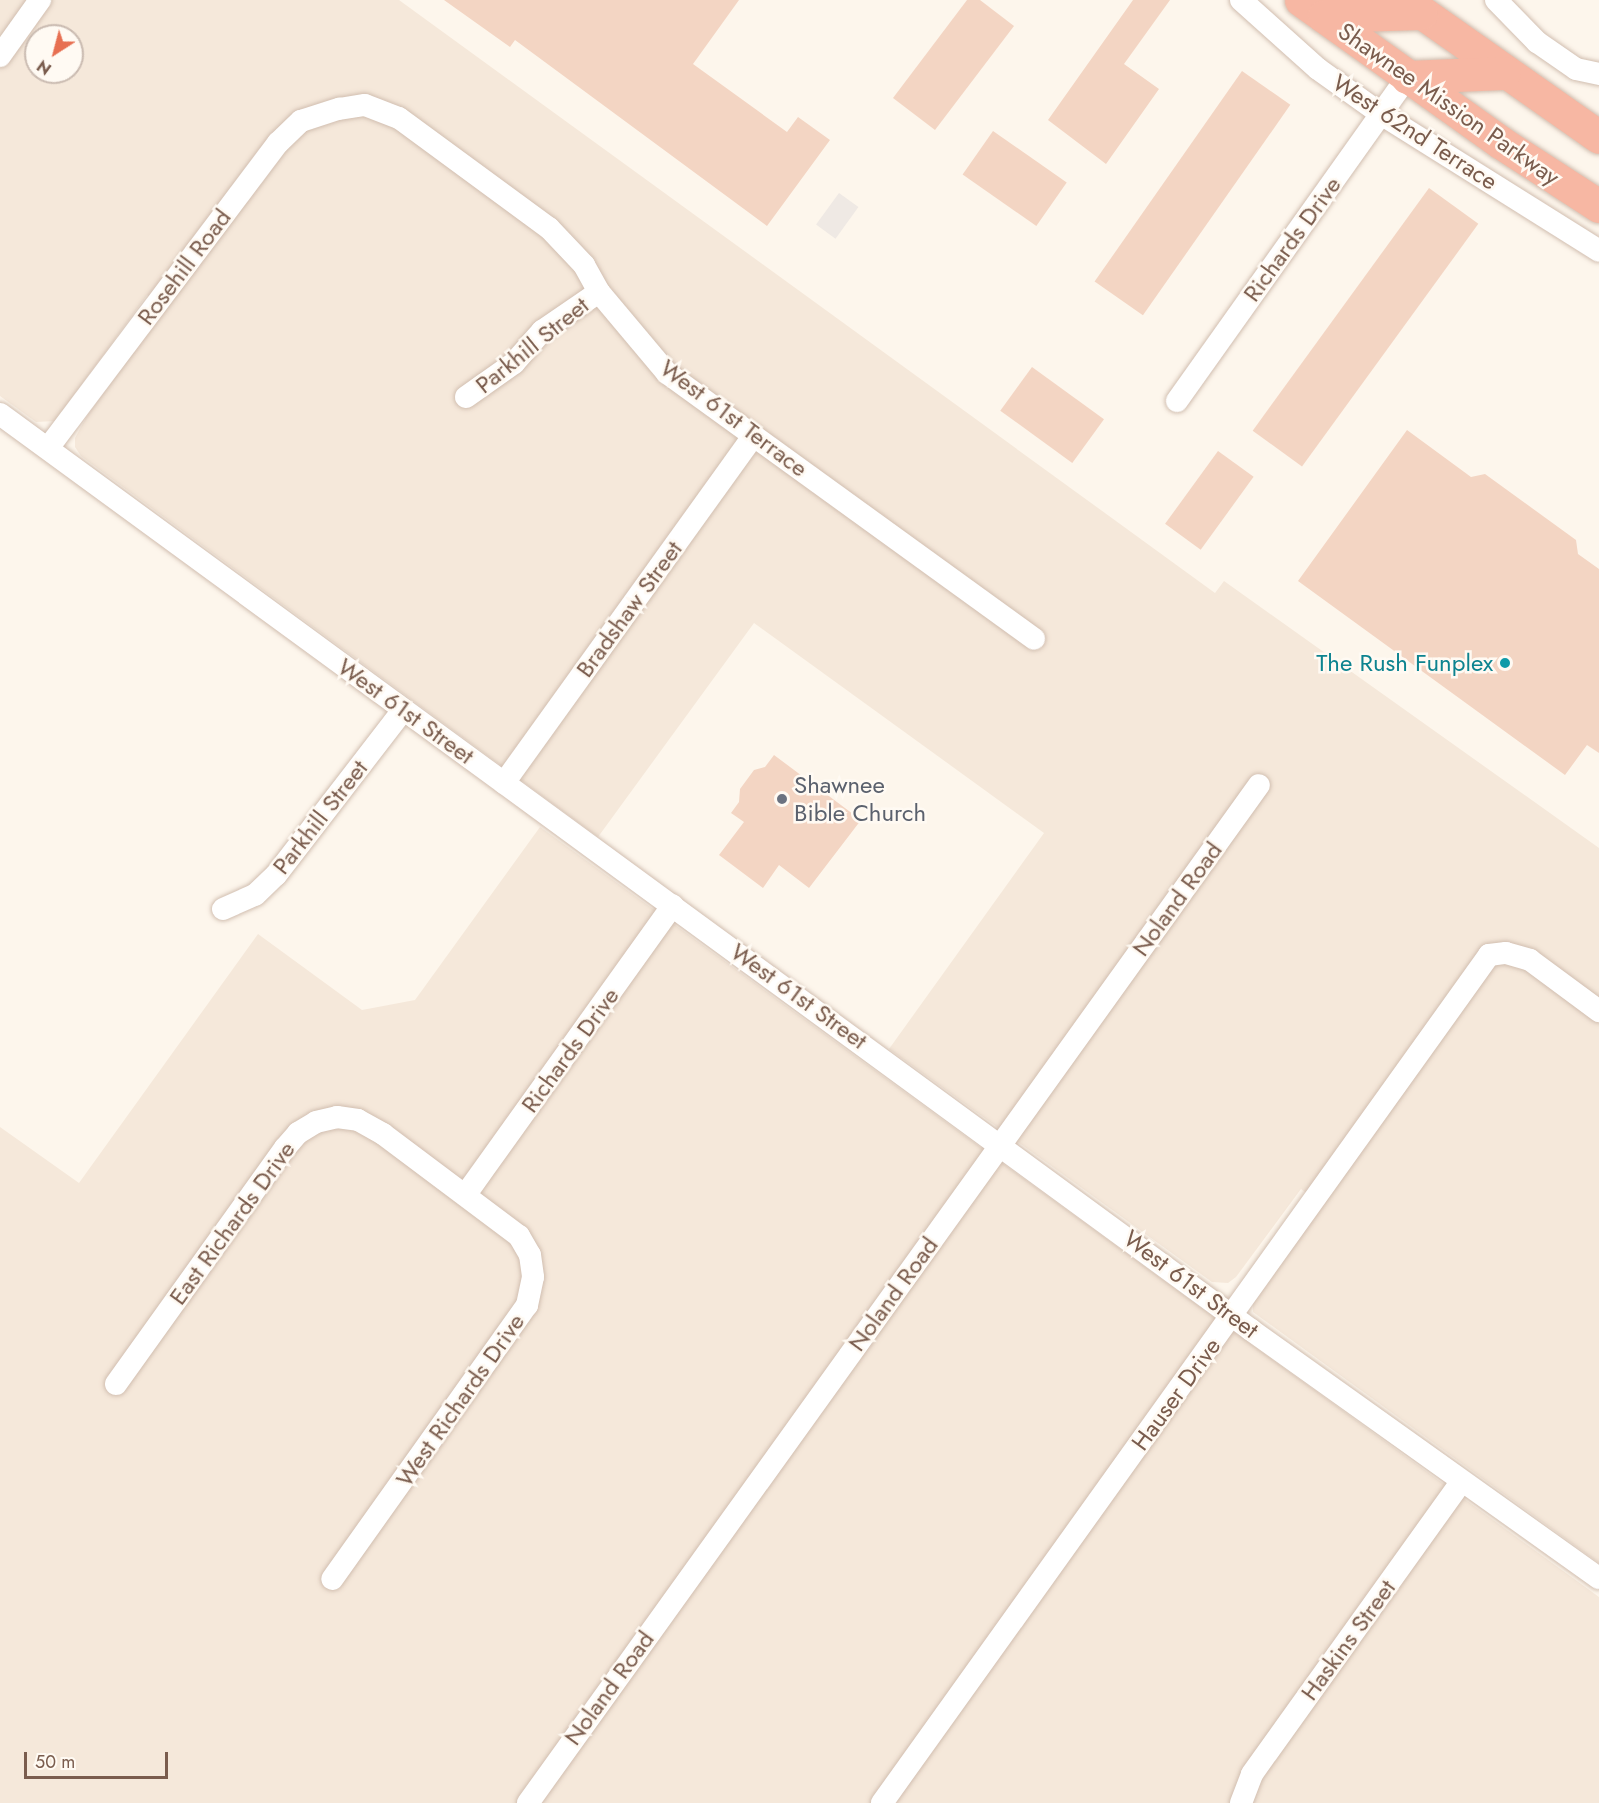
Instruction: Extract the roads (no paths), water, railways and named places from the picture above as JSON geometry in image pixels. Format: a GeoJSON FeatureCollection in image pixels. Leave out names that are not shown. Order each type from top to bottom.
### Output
{"type":"FeatureCollection","features":[{"type":"Feature","properties":{"kind":"highway"},"geometry":{"type":"LineString","coordinates":[[1312,8],[1412,6],[1504,73],[1599,137]]}},
{"type":"Feature","properties":{"kind":"highway","name":"Shawnee Mission Parkway"},"geometry":{"type":"LineString","coordinates":[[1312,8],[1407,77],[1599,206]]}},
{"type":"Feature","properties":{"kind":"highway"},"geometry":{"type":"LineString","coordinates":[[1407,77],[1504,73]]}},
{"type":"Feature","properties":{"kind":"street"},"geometry":{"type":"LineString","coordinates":[[0,56],[40,0]]}},
{"type":"Feature","properties":{"kind":"street","name":"West 62nd Terrace"},"geometry":{"type":"LineString","coordinates":[[1241,0],[1318,69],[1381,114],[1599,251]]}},
{"type":"Feature","properties":{"kind":"street"},"geometry":{"type":"LineString","coordinates":[[1496,0],[1538,42],[1576,69],[1599,74]]}},
{"type":"Feature","properties":{"kind":"street","name":"Richards Drive"},"geometry":{"type":"LineString","coordinates":[[1177,401],[1407,77]]}},
{"type":"Feature","properties":{"kind":"street","name":"West 61st Terrace"},"geometry":{"type":"LineString","coordinates":[[339,108],[365,105],[399,118],[549,228],[584,265],[599,292],[667,373],[1034,639]]}},
{"type":"Feature","properties":{"kind":"street","name":"Rosehill Road"},"geometry":{"type":"LineString","coordinates":[[48,448],[278,143],[301,121],[339,108]]}},
{"type":"Feature","properties":{"kind":"street","name":"Parkhill Street"},"geometry":{"type":"LineString","coordinates":[[466,398],[514,363],[542,331],[599,292]]}},
{"type":"Feature","properties":{"kind":"street","name":"West 61st Street"},"geometry":{"type":"LineString","coordinates":[[0,414],[1231,1313],[1599,1578]]}},
{"type":"Feature","properties":{"kind":"street","name":"Bradshaw Street"},"geometry":{"type":"LineString","coordinates":[[504,783],[754,435]]}},
{"type":"Feature","properties":{"kind":"street","name":"Parkhill Street"},"geometry":{"type":"LineString","coordinates":[[224,909],[255,895],[276,875],[403,710]]}},
{"type":"Feature","properties":{"kind":"street","name":"Noland Road"},"geometry":{"type":"LineString","coordinates":[[528,1803],[1259,785]]}},
{"type":"Feature","properties":{"kind":"street","name":"Richards Drive"},"geometry":{"type":"LineString","coordinates":[[466,1194],[674,905]]}},
{"type":"Feature","properties":{"kind":"street","name":"Hauser Drive"},"geometry":{"type":"LineString","coordinates":[[882,1803],[1489,955],[1506,953],[1530,960],[1599,1011]]}},
{"type":"Feature","properties":{"kind":"street","name":"East Richards Drive"},"geometry":{"type":"LineString","coordinates":[[116,1384],[285,1148],[298,1133],[316,1122],[337,1117],[358,1120],[466,1194]]}},
{"type":"Feature","properties":{"kind":"street","name":"West Richards Drive"},"geometry":{"type":"LineString","coordinates":[[332,1579],[527,1305],[533,1277],[530,1255],[519,1236],[466,1194]]}},
{"type":"Feature","properties":{"kind":"street","name":"Haskins Street"},"geometry":{"type":"LineString","coordinates":[[1241,1803],[1252,1774],[1462,1481]]}},
{"type":"Feature","properties":{"kind":"place","name":"The Rush Funplex"},"geometry":{"type":"Point","coordinates":[1505,663]}},
{"type":"Feature","properties":{"kind":"place","name":"Shawnee Bible Church"},"geometry":{"type":"Point","coordinates":[782,799]}}]}
